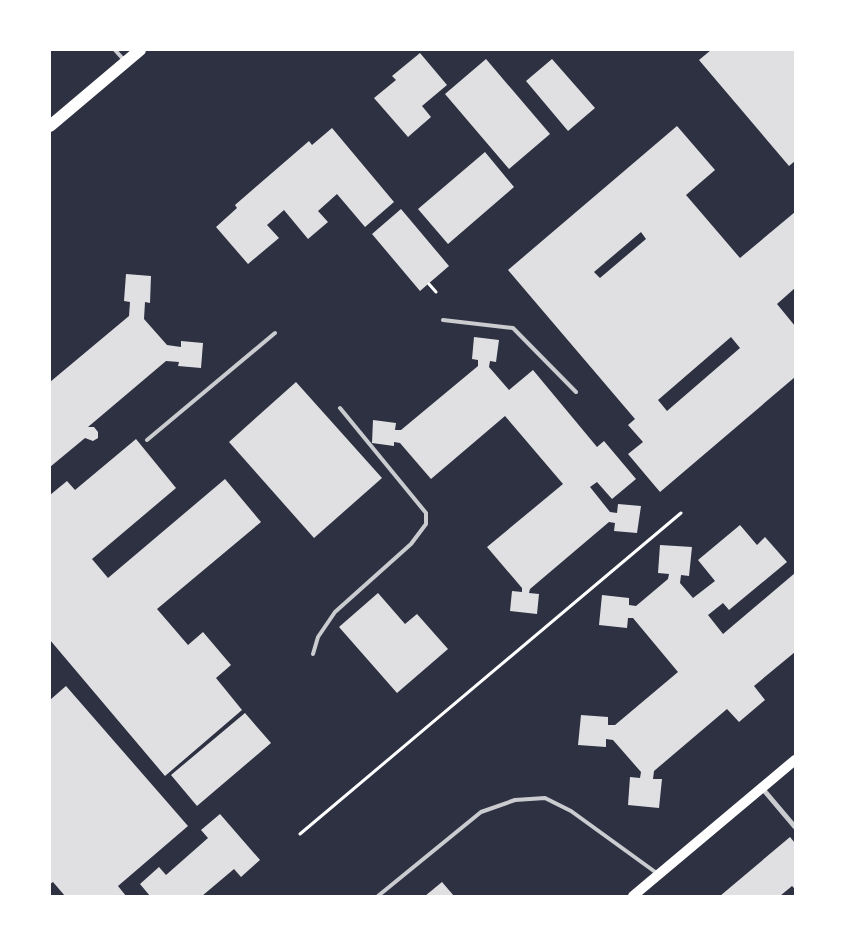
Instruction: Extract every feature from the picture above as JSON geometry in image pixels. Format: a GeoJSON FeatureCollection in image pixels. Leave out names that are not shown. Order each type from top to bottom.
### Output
{"type":"FeatureCollection","features":[{"type":"Feature","properties":{"kind":"main road"},"geometry":{"type":"LineString","coordinates":[[50,126],[140,50]]}},
{"type":"Feature","properties":{"kind":"main road"},"geometry":{"type":"LineString","coordinates":[[632,896],[795,760]]}},
{"type":"Feature","properties":{"kind":"street"},"geometry":{"type":"LineString","coordinates":[[762,788],[795,827]]}},
{"type":"Feature","properties":{"kind":"lane"},"geometry":{"type":"LineString","coordinates":[[115,50],[126,62]]}},
{"type":"Feature","properties":{"kind":"lane"},"geometry":{"type":"LineString","coordinates":[[443,320],[513,328],[576,392]]}},
{"type":"Feature","properties":{"kind":"lane"},"geometry":{"type":"LineString","coordinates":[[147,440],[275,333]]}},
{"type":"Feature","properties":{"kind":"lane"},"geometry":{"type":"LineString","coordinates":[[313,654],[318,637],[335,612],[411,544],[426,524],[426,513],[340,408]]}},
{"type":"Feature","properties":{"kind":"lane"},"geometry":{"type":"LineString","coordinates":[[378,896],[481,812],[515,800],[545,798],[571,811],[658,875]]}},
{"type":"Feature","properties":{"kind":"path"},"geometry":{"type":"LineString","coordinates":[[429,284],[436,292]]}},
{"type":"Feature","properties":{"kind":"path"},"geometry":{"type":"LineString","coordinates":[[300,834],[681,513]]}},
{"type":"Feature","properties":{"kind":"building"},"geometry":{"type":"Polygon","coordinates":[[[711,50],[795,50],[795,161],[789,166],[699,60],[711,50]]]}},
{"type":"Feature","properties":{"kind":"building"},"geometry":{"type":"Polygon","coordinates":[[[420,53],[447,85],[422,106],[431,117],[408,137],[374,98],[396,80],[392,76],[420,53]]]}},
{"type":"Feature","properties":{"kind":"building"},"geometry":{"type":"Polygon","coordinates":[[[486,59],[550,134],[509,169],[445,94],[486,59]]]}},
{"type":"Feature","properties":{"kind":"building"},"geometry":{"type":"Polygon","coordinates":[[[552,59],[595,108],[568,131],[526,81],[552,59]]]}},
{"type":"Feature","properties":{"kind":"building"},"geometry":{"type":"Polygon","coordinates":[[[677,126],[715,170],[686,195],[740,258],[795,212],[795,288],[777,304],[795,326],[795,377],[660,492],[628,454],[643,442],[628,425],[635,419],[508,270],[677,126]],[[641,232],[594,272],[600,278],[646,239],[641,232]],[[731,337],[658,400],[667,411],[740,348],[731,337]]]}},
{"type":"Feature","properties":{"kind":"building"},"geometry":{"type":"Polygon","coordinates":[[[332,128],[394,202],[365,227],[337,194],[318,211],[328,222],[308,239],[284,210],[267,225],[279,238],[248,264],[216,227],[237,208],[235,205],[309,141],[312,145],[332,128]]]}},
{"type":"Feature","properties":{"kind":"building"},"geometry":{"type":"Polygon","coordinates":[[[485,152],[514,187],[448,244],[418,209],[485,152]]]}},
{"type":"Feature","properties":{"kind":"building"},"geometry":{"type":"Polygon","coordinates":[[[401,209],[449,266],[420,291],[372,234],[401,209]]]}},
{"type":"Feature","properties":{"kind":"building"},"geometry":{"type":"Polygon","coordinates":[[[126,274],[151,276],[150,303],[145,302],[144,319],[167,345],[181,347],[181,341],[203,343],[201,368],[178,366],[179,362],[166,361],[88,427],[94,427],[98,432],[98,438],[93,441],[85,438],[50,467],[50,382],[129,316],[130,302],[124,301],[126,274]]]}},
{"type":"Feature","properties":{"kind":"building"},"geometry":{"type":"Polygon","coordinates":[[[474,337],[499,340],[496,362],[490,361],[489,367],[509,390],[533,370],[597,447],[604,441],[636,479],[612,499],[597,482],[590,487],[610,512],[617,513],[618,504],[641,506],[637,533],[614,531],[615,523],[609,522],[530,589],[529,593],[539,594],[537,614],[510,611],[512,591],[522,592],[522,588],[487,547],[563,484],[505,416],[431,479],[400,443],[394,442],[394,446],[372,443],[373,420],[396,423],[395,430],[401,430],[478,366],[478,360],[472,359],[474,337]]]}},
{"type":"Feature","properties":{"kind":"building"},"geometry":{"type":"Polygon","coordinates":[[[296,382],[382,478],[314,538],[229,442],[296,382]]]}},
{"type":"Feature","properties":{"kind":"building"},"geometry":{"type":"Polygon","coordinates":[[[136,439],[176,488],[92,559],[108,578],[225,479],[261,522],[157,609],[188,645],[203,632],[231,665],[216,678],[242,710],[165,776],[50,640],[50,495],[67,481],[75,490],[136,439]]]}},
{"type":"Feature","properties":{"kind":"building"},"geometry":{"type":"Polygon","coordinates":[[[740,525],[757,545],[765,537],[787,562],[729,610],[723,603],[708,615],[723,634],[795,573],[795,652],[754,686],[765,700],[739,722],[727,709],[654,771],[653,779],[662,779],[659,808],[628,805],[630,777],[640,778],[641,772],[613,740],[606,739],[606,747],[578,745],[581,715],[608,717],[608,725],[615,725],[678,672],[633,618],[628,618],[627,628],[599,625],[602,595],[629,598],[629,605],[636,606],[668,579],[669,574],[658,573],[660,545],[692,547],[689,576],[681,575],[680,583],[693,598],[715,581],[698,560],[740,525]]]}},
{"type":"Feature","properties":{"kind":"building"},"geometry":{"type":"Polygon","coordinates":[[[378,593],[405,624],[417,614],[448,649],[397,693],[339,627],[378,593]]]}},
{"type":"Feature","properties":{"kind":"building"},"geometry":{"type":"Polygon","coordinates":[[[66,686],[188,826],[118,886],[126,896],[65,896],[53,882],[50,884],[50,700],[66,686]]]}},
{"type":"Feature","properties":{"kind":"building"},"geometry":{"type":"Polygon","coordinates":[[[245,713],[271,743],[197,806],[171,775],[245,713]]]}},
{"type":"Feature","properties":{"kind":"building"},"geometry":{"type":"Polygon","coordinates":[[[220,814],[260,860],[241,877],[234,869],[202,896],[150,896],[140,884],[159,867],[166,875],[208,838],[201,830],[220,814]]]}},
{"type":"Feature","properties":{"kind":"building"},"geometry":{"type":"Polygon","coordinates":[[[790,837],[795,843],[795,889],[792,886],[780,896],[720,896],[790,837]]]}},
{"type":"Feature","properties":{"kind":"building"},"geometry":{"type":"Polygon","coordinates":[[[442,882],[454,896],[425,896],[442,882]]]}}]}
